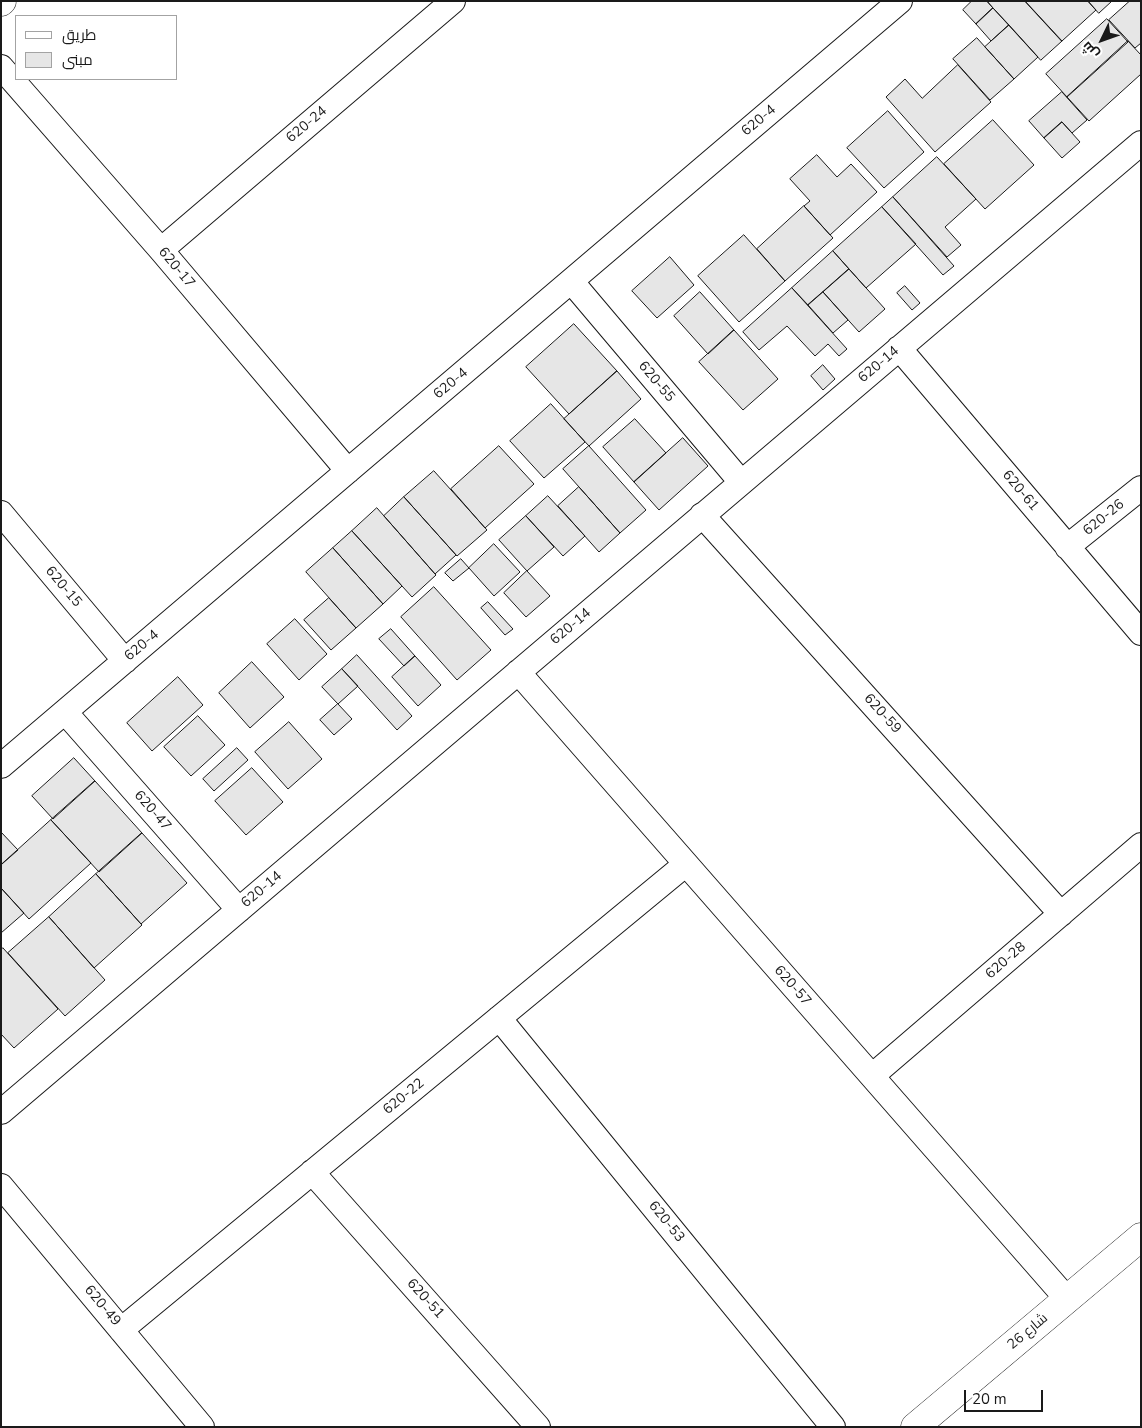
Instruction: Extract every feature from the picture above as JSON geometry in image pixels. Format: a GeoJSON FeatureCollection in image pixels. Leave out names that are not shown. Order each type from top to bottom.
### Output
{"type":"FeatureCollection","features":[{"type":"Feature","properties":{"kind":"street","name":"620-24"},"geometry":{"type":"LineString","coordinates":[[161,250],[453,1]]}},
{"type":"Feature","properties":{"kind":"street","name":"620-4"},"geometry":{"type":"LineString","coordinates":[[1,766],[900,1]]}},
{"type":"Feature","properties":{"kind":"street","name":"620-17"},"geometry":{"type":"LineString","coordinates":[[1,67],[161,250],[348,471]]}},
{"type":"Feature","properties":{"kind":"street","name":"620-14"},"geometry":{"type":"LineString","coordinates":[[1,1112],[1141,143]]}},
{"type":"Feature","properties":{"kind":"street","name":"620-55"},"geometry":{"type":"LineString","coordinates":[[571,281],[741,482]]}},
{"type":"Feature","properties":{"kind":"street","name":"620-61"},"geometry":{"type":"LineString","coordinates":[[899,348],[1141,633]]}},
{"type":"Feature","properties":{"kind":"street","name":"620-26"},"geometry":{"type":"LineString","coordinates":[[1067,547],[1141,488]]}},
{"type":"Feature","properties":{"kind":"street","name":"620-15"},"geometry":{"type":"LineString","coordinates":[[1,512],[125,661]]}},
{"type":"Feature","properties":{"kind":"street","name":"620-59"},"geometry":{"type":"LineString","coordinates":[[702,515],[1061,914]]}},
{"type":"Feature","properties":{"kind":"street","name":"620-57"},"geometry":{"type":"LineString","coordinates":[[518,672],[1066,1299]]}},
{"type":"Feature","properties":{"kind":"street","name":"620-47"},"geometry":{"type":"LineString","coordinates":[[65,712],[238,910]]}},
{"type":"Feature","properties":{"kind":"street","name":"620-28"},"geometry":{"type":"LineString","coordinates":[[872,1076],[1141,845]]}},
{"type":"Feature","properties":{"kind":"street","name":"620-22"},"geometry":{"type":"LineString","coordinates":[[121,1330],[686,864]]}},
{"type":"Feature","properties":{"kind":"street","name":"620-53"},"geometry":{"type":"LineString","coordinates":[[499,1018],[833,1427]]}},
{"type":"Feature","properties":{"kind":"street","name":"620-51"},"geometry":{"type":"LineString","coordinates":[[312,1172],[538,1427]]}},
{"type":"Feature","properties":{"kind":"street","name":"620-49"},"geometry":{"type":"LineString","coordinates":[[1,1186],[202,1427]]}},
{"type":"Feature","properties":{"kind":"street","name":"شارع 26"},"geometry":{"type":"LineString","coordinates":[[915,1427],[1141,1237]]}},
{"type":"Feature","properties":{"kind":"building"},"geometry":{"type":"Polygon","coordinates":[[[972,1],[987,1],[993,8],[976,24],[963,10],[972,1]]]}},
{"type":"Feature","properties":{"kind":"building"},"geometry":{"type":"Polygon","coordinates":[[[987,1],[1025,1],[1062,41],[1041,60],[987,1]]]}},
{"type":"Feature","properties":{"kind":"building"},"geometry":{"type":"Polygon","coordinates":[[[1025,1],[1088,1],[1096,10],[1062,41],[1025,1]]]}},
{"type":"Feature","properties":{"kind":"building"},"geometry":{"type":"Polygon","coordinates":[[[1088,1],[1112,1],[1099,13],[1088,1]]]}},
{"type":"Feature","properties":{"kind":"building"},"geometry":{"type":"Polygon","coordinates":[[[1130,1],[1141,1],[1141,43],[1135,48],[1109,20],[1130,1]]]}},
{"type":"Feature","properties":{"kind":"building"},"geometry":{"type":"Polygon","coordinates":[[[993,8],[1009,25],[991,41],[976,24],[993,8]]]}},
{"type":"Feature","properties":{"kind":"building"},"geometry":{"type":"Polygon","coordinates":[[[1107,19],[1128,42],[1067,97],[1046,74],[1107,19]]]}},
{"type":"Feature","properties":{"kind":"building"},"geometry":{"type":"Polygon","coordinates":[[[1009,25],[1038,57],[1014,79],[985,47],[1009,25]]]}},
{"type":"Feature","properties":{"kind":"building"},"geometry":{"type":"Polygon","coordinates":[[[977,38],[1014,79],[990,100],[953,59],[977,38]]]}},
{"type":"Feature","properties":{"kind":"building"},"geometry":{"type":"Polygon","coordinates":[[[1128,41],[1141,55],[1141,74],[1089,121],[1067,97],[1128,41]]]}},
{"type":"Feature","properties":{"kind":"building"},"geometry":{"type":"Polygon","coordinates":[[[958,65],[991,102],[935,152],[886,97],[905,79],[922,98],[958,65]]]}},
{"type":"Feature","properties":{"kind":"building"},"geometry":{"type":"Polygon","coordinates":[[[1062,92],[1087,120],[1072,133],[1062,122],[1044,138],[1029,121],[1062,92]]]}},
{"type":"Feature","properties":{"kind":"building"},"geometry":{"type":"Polygon","coordinates":[[[888,111],[924,152],[884,188],[847,148],[888,111]]]}},
{"type":"Feature","properties":{"kind":"building"},"geometry":{"type":"Polygon","coordinates":[[[993,120],[1034,165],[985,209],[944,164],[993,120]]]}},
{"type":"Feature","properties":{"kind":"building"},"geometry":{"type":"Polygon","coordinates":[[[1062,122],[1080,142],[1062,158],[1044,138],[1062,122]]]}},
{"type":"Feature","properties":{"kind":"building"},"geometry":{"type":"Polygon","coordinates":[[[817,155],[837,177],[851,164],[877,192],[830,235],[804,206],[810,201],[790,179],[817,155]]]}},
{"type":"Feature","properties":{"kind":"building"},"geometry":{"type":"Polygon","coordinates":[[[937,157],[976,199],[945,227],[961,245],[947,257],[893,197],[937,157]]]}},
{"type":"Feature","properties":{"kind":"building"},"geometry":{"type":"Polygon","coordinates":[[[893,197],[954,266],[943,275],[882,207],[893,197]]]}},
{"type":"Feature","properties":{"kind":"building"},"geometry":{"type":"Polygon","coordinates":[[[804,206],[833,238],[785,281],[757,249],[804,206]]]}},
{"type":"Feature","properties":{"kind":"building"},"geometry":{"type":"Polygon","coordinates":[[[882,207],[916,244],[866,288],[833,251],[882,207]]]}},
{"type":"Feature","properties":{"kind":"building"},"geometry":{"type":"Polygon","coordinates":[[[744,235],[785,281],[739,322],[698,276],[744,235]]]}},
{"type":"Feature","properties":{"kind":"building"},"geometry":{"type":"Polygon","coordinates":[[[833,251],[849,269],[808,305],[792,288],[833,251]]]}},
{"type":"Feature","properties":{"kind":"building"},"geometry":{"type":"Polygon","coordinates":[[[670,257],[694,285],[657,318],[632,291],[670,257]]]}},
{"type":"Feature","properties":{"kind":"building"},"geometry":{"type":"Polygon","coordinates":[[[849,269],[885,309],[859,332],[823,292],[849,269]]]}},
{"type":"Feature","properties":{"kind":"building"},"geometry":{"type":"Polygon","coordinates":[[[905,286],[920,303],[912,310],[897,293],[905,286]]]}},
{"type":"Feature","properties":{"kind":"building"},"geometry":{"type":"Polygon","coordinates":[[[792,288],[847,349],[839,356],[828,344],[815,356],[787,326],[759,350],[743,332],[792,288]]]}},
{"type":"Feature","properties":{"kind":"building"},"geometry":{"type":"Polygon","coordinates":[[[700,292],[734,330],[708,354],[674,316],[700,292]]]}},
{"type":"Feature","properties":{"kind":"building"},"geometry":{"type":"Polygon","coordinates":[[[823,292],[848,320],[833,333],[808,305],[823,292]]]}},
{"type":"Feature","properties":{"kind":"building"},"geometry":{"type":"Polygon","coordinates":[[[574,324],[617,371],[569,414],[526,367],[574,324]]]}},
{"type":"Feature","properties":{"kind":"building"},"geometry":{"type":"Polygon","coordinates":[[[734,330],[778,379],[743,410],[699,362],[734,330]]]}},
{"type":"Feature","properties":{"kind":"building"},"geometry":{"type":"Polygon","coordinates":[[[823,365],[835,379],[823,390],[811,376],[823,365]]]}},
{"type":"Feature","properties":{"kind":"building"},"geometry":{"type":"Polygon","coordinates":[[[617,371],[641,399],[589,446],[564,419],[617,371]]]}},
{"type":"Feature","properties":{"kind":"building"},"geometry":{"type":"Polygon","coordinates":[[[551,404],[585,442],[544,478],[510,441],[551,404]]]}},
{"type":"Feature","properties":{"kind":"building"},"geometry":{"type":"Polygon","coordinates":[[[635,419],[666,453],[634,482],[603,447],[635,419]]]}},
{"type":"Feature","properties":{"kind":"building"},"geometry":{"type":"Polygon","coordinates":[[[683,438],[708,466],[659,510],[634,482],[683,438]]]}},
{"type":"Feature","properties":{"kind":"building"},"geometry":{"type":"Polygon","coordinates":[[[499,446],[534,484],[485,528],[451,489],[499,446]]]}},
{"type":"Feature","properties":{"kind":"building"},"geometry":{"type":"Polygon","coordinates":[[[589,446],[646,510],[620,533],[563,469],[589,446]]]}},
{"type":"Feature","properties":{"kind":"building"},"geometry":{"type":"Polygon","coordinates":[[[434,471],[487,530],[457,556],[404,497],[434,471]]]}},
{"type":"Feature","properties":{"kind":"building"},"geometry":{"type":"Polygon","coordinates":[[[579,487],[620,533],[599,552],[558,506],[579,487]]]}},
{"type":"Feature","properties":{"kind":"building"},"geometry":{"type":"Polygon","coordinates":[[[548,496],[585,536],[563,556],[526,516],[548,496]]]}},
{"type":"Feature","properties":{"kind":"building"},"geometry":{"type":"Polygon","coordinates":[[[404,497],[456,555],[435,574],[384,516],[404,497]]]}},
{"type":"Feature","properties":{"kind":"building"},"geometry":{"type":"Polygon","coordinates":[[[377,508],[436,575],[412,597],[352,531],[377,508]]]}},
{"type":"Feature","properties":{"kind":"building"},"geometry":{"type":"Polygon","coordinates":[[[526,516],[554,547],[527,571],[499,540],[526,516]]]}},
{"type":"Feature","properties":{"kind":"building"},"geometry":{"type":"Polygon","coordinates":[[[352,531],[402,586],[383,604],[333,548],[352,531]]]}},
{"type":"Feature","properties":{"kind":"building"},"geometry":{"type":"Polygon","coordinates":[[[494,544],[520,572],[494,596],[469,568],[494,544]]]}},
{"type":"Feature","properties":{"kind":"building"},"geometry":{"type":"Polygon","coordinates":[[[333,548],[383,604],[356,628],[306,572],[333,548]]]}},
{"type":"Feature","properties":{"kind":"building"},"geometry":{"type":"Polygon","coordinates":[[[461,559],[469,568],[453,581],[445,573],[461,559]]]}},
{"type":"Feature","properties":{"kind":"building"},"geometry":{"type":"Polygon","coordinates":[[[527,571],[550,596],[526,617],[504,593],[527,571]]]}},
{"type":"Feature","properties":{"kind":"building"},"geometry":{"type":"Polygon","coordinates":[[[434,587],[491,650],[457,680],[401,617],[434,587]]]}},
{"type":"Feature","properties":{"kind":"building"},"geometry":{"type":"Polygon","coordinates":[[[329,598],[356,628],[331,650],[304,620],[329,598]]]}},
{"type":"Feature","properties":{"kind":"building"},"geometry":{"type":"Polygon","coordinates":[[[488,602],[513,629],[505,635],[481,608],[488,602]]]}},
{"type":"Feature","properties":{"kind":"building"},"geometry":{"type":"Polygon","coordinates":[[[295,619],[327,654],[299,680],[267,644],[295,619]]]}},
{"type":"Feature","properties":{"kind":"building"},"geometry":{"type":"Polygon","coordinates":[[[391,629],[415,656],[404,666],[379,639],[391,629]]]}},
{"type":"Feature","properties":{"kind":"building"},"geometry":{"type":"Polygon","coordinates":[[[357,655],[412,716],[397,730],[342,669],[357,655]]]}},
{"type":"Feature","properties":{"kind":"building"},"geometry":{"type":"Polygon","coordinates":[[[415,656],[441,685],[418,706],[392,677],[415,656]]]}},
{"type":"Feature","properties":{"kind":"building"},"geometry":{"type":"Polygon","coordinates":[[[252,662],[284,697],[250,728],[219,693],[252,662]]]}},
{"type":"Feature","properties":{"kind":"building"},"geometry":{"type":"Polygon","coordinates":[[[342,669],[358,686],[338,704],[322,687],[342,669]]]}},
{"type":"Feature","properties":{"kind":"building"},"geometry":{"type":"Polygon","coordinates":[[[178,677],[203,705],[152,751],[127,723],[178,677]]]}},
{"type":"Feature","properties":{"kind":"building"},"geometry":{"type":"Polygon","coordinates":[[[338,704],[352,719],[334,735],[320,720],[338,704]]]}},
{"type":"Feature","properties":{"kind":"building"},"geometry":{"type":"Polygon","coordinates":[[[198,716],[225,745],[191,776],[164,747],[198,716]]]}},
{"type":"Feature","properties":{"kind":"building"},"geometry":{"type":"Polygon","coordinates":[[[289,722],[322,759],[288,789],[255,752],[289,722]]]}},
{"type":"Feature","properties":{"kind":"building"},"geometry":{"type":"Polygon","coordinates":[[[237,748],[248,760],[214,791],[203,779],[237,748]]]}},
{"type":"Feature","properties":{"kind":"building"},"geometry":{"type":"Polygon","coordinates":[[[74,758],[95,781],[53,819],[32,796],[74,758]]]}},
{"type":"Feature","properties":{"kind":"building"},"geometry":{"type":"Polygon","coordinates":[[[252,768],[283,802],[246,835],[215,801],[252,768]]]}},
{"type":"Feature","properties":{"kind":"building"},"geometry":{"type":"Polygon","coordinates":[[[95,781],[142,833],[99,872],[51,820],[95,781]]]}},
{"type":"Feature","properties":{"kind":"building"},"geometry":{"type":"Polygon","coordinates":[[[51,820],[91,863],[29,919],[1,888],[1,865],[51,820]]]}},
{"type":"Feature","properties":{"kind":"building"},"geometry":{"type":"Polygon","coordinates":[[[1,832],[18,850],[2,864],[1,864],[1,832]]]}},
{"type":"Feature","properties":{"kind":"building"},"geometry":{"type":"Polygon","coordinates":[[[142,833],[187,883],[141,924],[96,874],[142,833]]]}},
{"type":"Feature","properties":{"kind":"building"},"geometry":{"type":"Polygon","coordinates":[[[96,874],[142,925],[94,968],[49,917],[96,874]]]}},
{"type":"Feature","properties":{"kind":"building"},"geometry":{"type":"Polygon","coordinates":[[[1,888],[24,913],[1,933],[1,888]]]}},
{"type":"Feature","properties":{"kind":"building"},"geometry":{"type":"Polygon","coordinates":[[[49,917],[105,980],[65,1016],[8,953],[49,917]]]}},
{"type":"Feature","properties":{"kind":"building"},"geometry":{"type":"Polygon","coordinates":[[[3,948],[58,1009],[14,1048],[1,1034],[1,950],[3,948]]]}}]}
